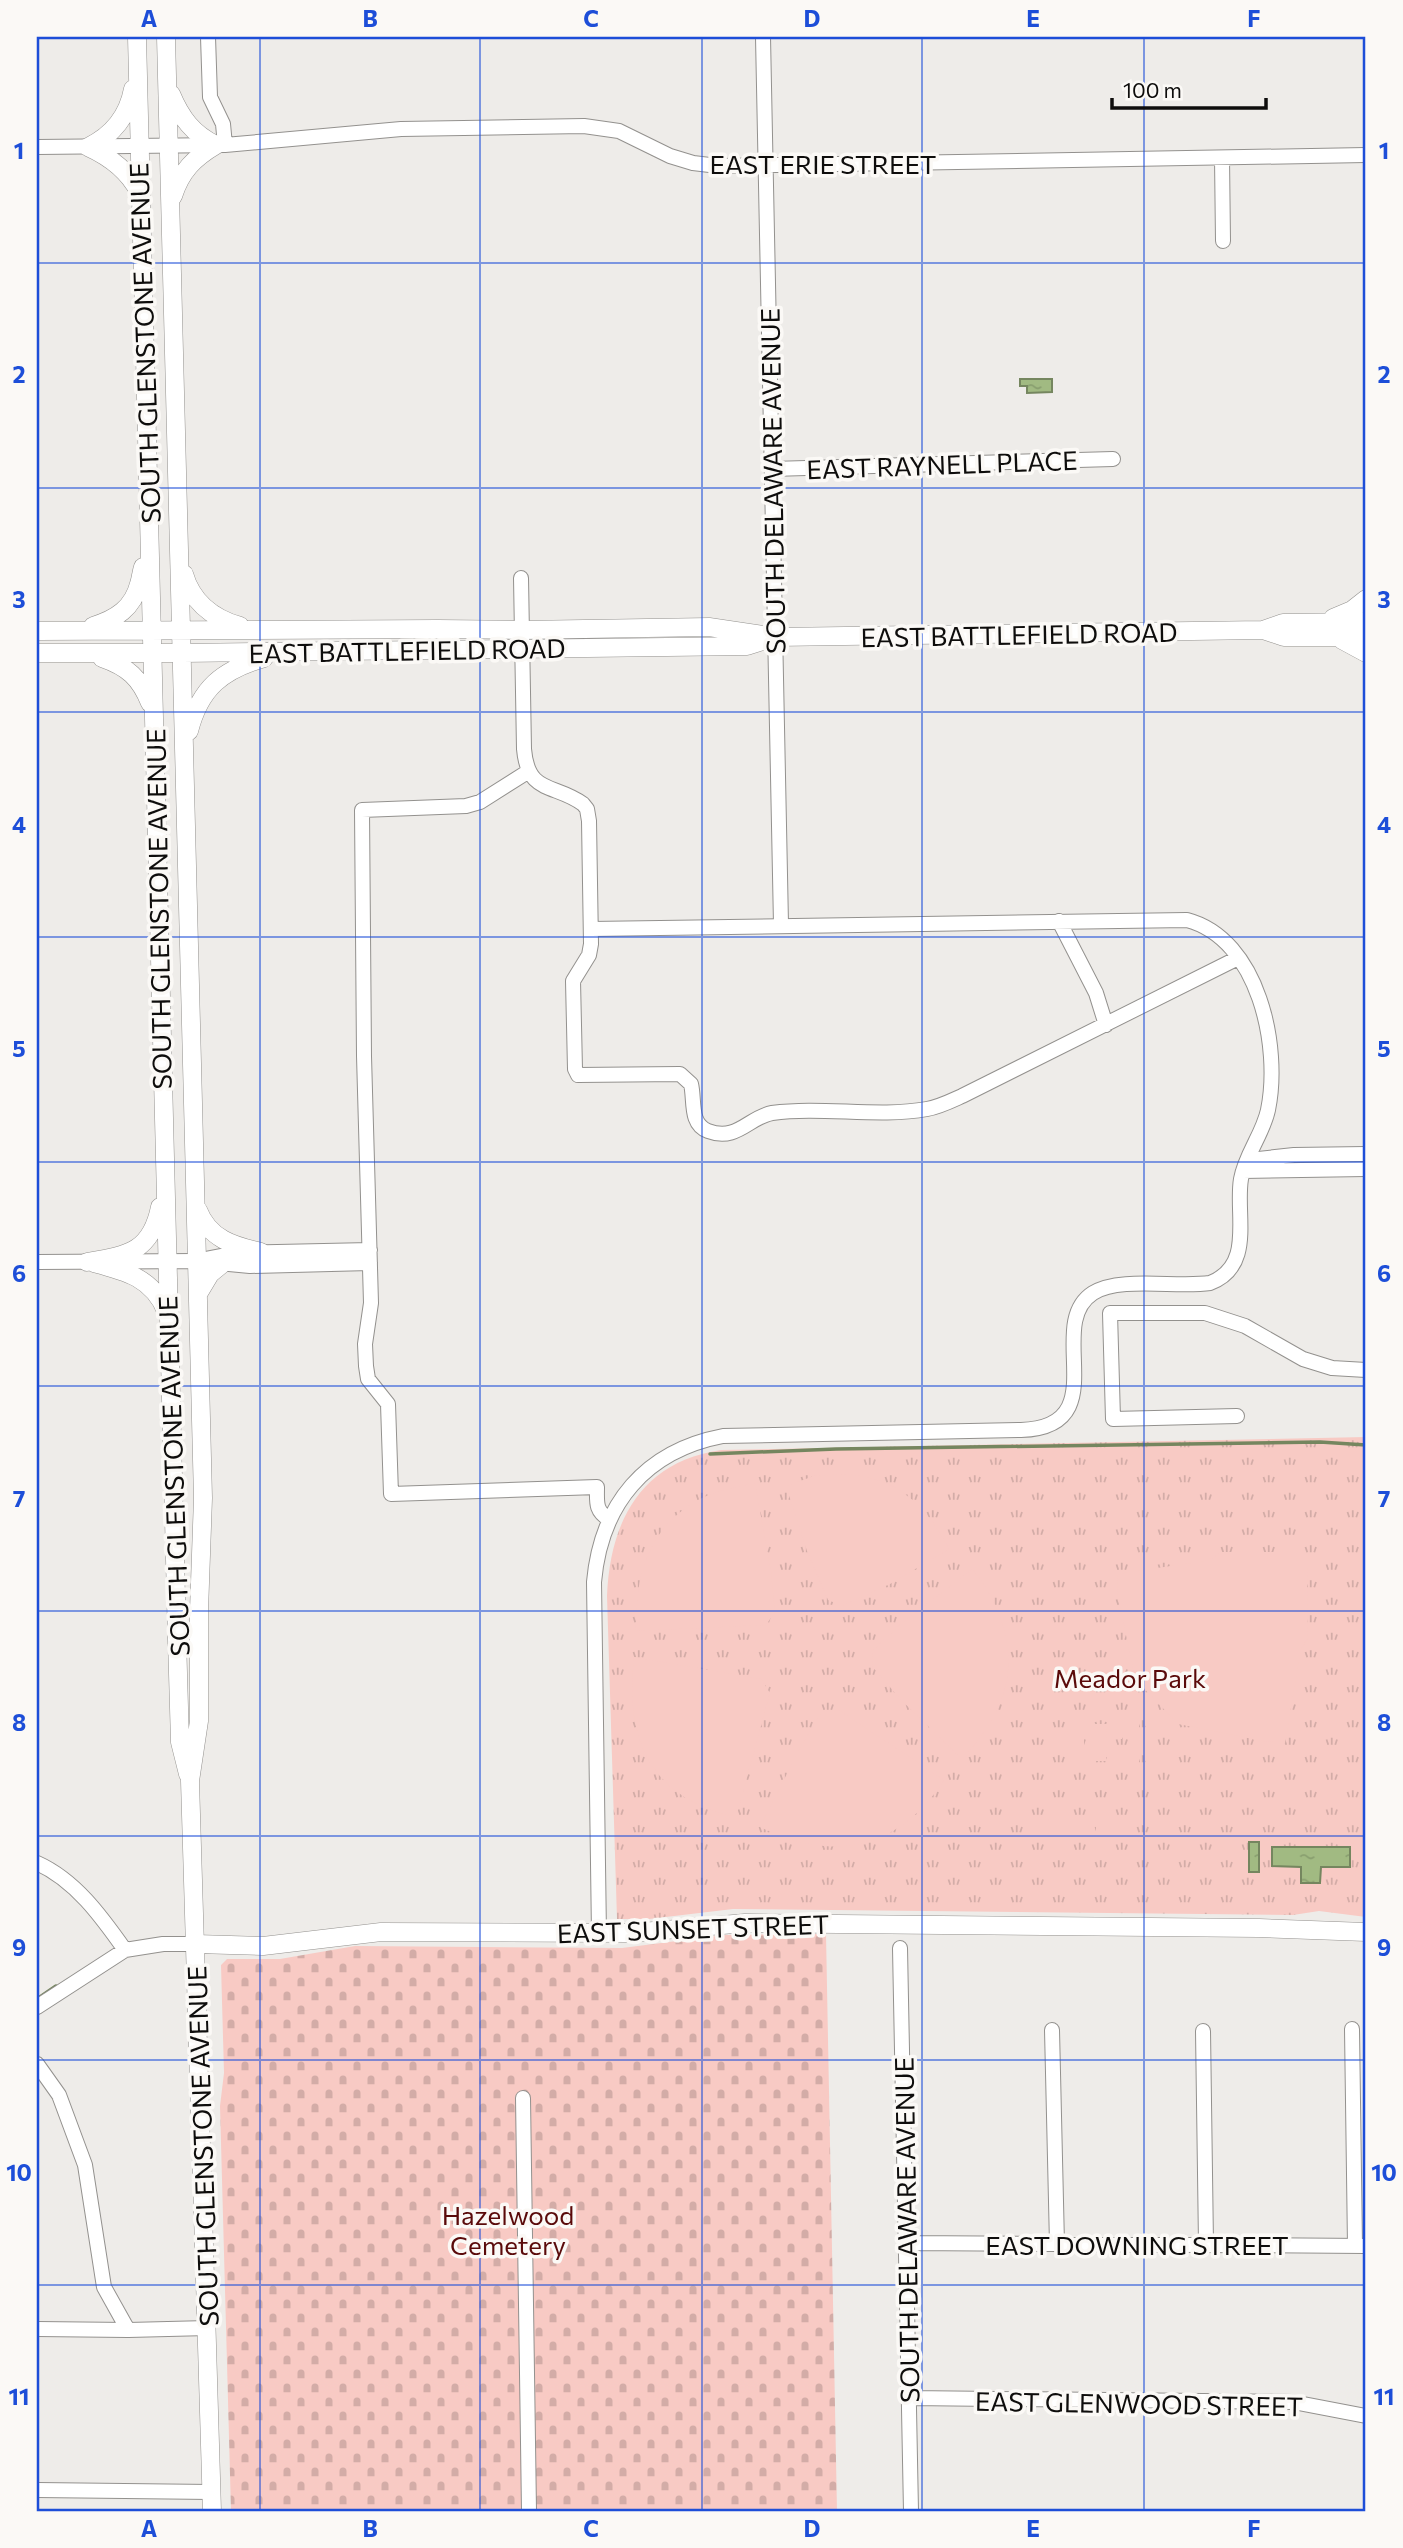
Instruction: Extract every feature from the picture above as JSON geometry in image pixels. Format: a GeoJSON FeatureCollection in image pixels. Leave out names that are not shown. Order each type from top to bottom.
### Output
{"type":"FeatureCollection","features":[{"type":"Feature","properties":{"kind":"main road","name":"SOUTH GLENSTONE AVENUE"},"geometry":{"type":"LineString","coordinates":[[136,37],[180,1742],[190,1781]]}},
{"type":"Feature","properties":{"kind":"main road","name":"SOUTH GLENSTONE AVENUE"},"geometry":{"type":"LineString","coordinates":[[166,37],[202,1498],[200,1721],[190,1781],[212,2511]]}},
{"type":"Feature","properties":{"kind":"main road"},"geometry":{"type":"LineString","coordinates":[[137,59],[131,99],[123,118],[108,136],[88,147],[120,167],[129,176],[141,197]]}},
{"type":"Feature","properties":{"kind":"main road"},"geometry":{"type":"LineString","coordinates":[[168,86],[177,109],[189,126],[204,139],[220,145]]}},
{"type":"Feature","properties":{"kind":"main road"},"geometry":{"type":"LineString","coordinates":[[170,203],[186,169],[199,155],[220,145]]}},
{"type":"Feature","properties":{"kind":"main road"},"geometry":{"type":"LineString","coordinates":[[78,631],[106,622],[129,606],[139,586],[150,551]]}},
{"type":"Feature","properties":{"kind":"main road"},"geometry":{"type":"LineString","coordinates":[[179,557],[187,584],[203,607],[225,621],[256,630]]}},
{"type":"Feature","properties":{"kind":"main road"},"geometry":{"type":"LineString","coordinates":[[1366,599],[1323,629],[1366,653]]}},
{"type":"Feature","properties":{"kind":"main road","name":"EAST BATTLEFIELD ROAD"},"geometry":{"type":"LineString","coordinates":[[37,631],[709,627],[776,637],[1263,630],[1284,637],[1366,622]]}},
{"type":"Feature","properties":{"kind":"main road","name":"EAST BATTLEFIELD ROAD"},"geometry":{"type":"LineString","coordinates":[[1323,629],[1366,637]]}},
{"type":"Feature","properties":{"kind":"main road","name":"EAST BATTLEFIELD ROAD"},"geometry":{"type":"LineString","coordinates":[[37,653],[152,654],[747,646],[776,637]]}},
{"type":"Feature","properties":{"kind":"main road"},"geometry":{"type":"LineString","coordinates":[[185,748],[198,706],[211,685],[239,666],[286,652]]}},
{"type":"Feature","properties":{"kind":"main road"},"geometry":{"type":"LineString","coordinates":[[85,654],[113,662],[131,671],[145,689],[153,711]]}},
{"type":"Feature","properties":{"kind":"main road"},"geometry":{"type":"LineString","coordinates":[[87,1262],[129,1254],[143,1244],[158,1219],[165,1173]]}},
{"type":"Feature","properties":{"kind":"main road"},"geometry":{"type":"LineString","coordinates":[[195,1202],[203,1221],[213,1234],[230,1244],[261,1252]]}},
{"type":"Feature","properties":{"kind":"main road"},"geometry":{"type":"LineString","coordinates":[[87,1262],[121,1270],[143,1281],[161,1298],[168,1319]]}},
{"type":"Feature","properties":{"kind":"main road"},"geometry":{"type":"LineString","coordinates":[[198,1294],[210,1274],[222,1265]]}},
{"type":"Feature","properties":{"kind":"main road","name":"EAST SUNSET STREET"},"geometry":{"type":"LineString","coordinates":[[195,1944],[263,1946],[381,1933],[631,1933],[745,1923],[1366,1930]]}},
{"type":"Feature","properties":{"kind":"main road"},"geometry":{"type":"LineString","coordinates":[[1345,1931],[1366,1940]]}},
{"type":"Feature","properties":{"kind":"street"},"geometry":{"type":"LineString","coordinates":[[208,37],[210,97],[223,124],[220,145]]}},
{"type":"Feature","properties":{"kind":"street","name":"SOUTH DELAWARE AVENUE"},"geometry":{"type":"LineString","coordinates":[[763,37],[781,924]]}},
{"type":"Feature","properties":{"kind":"street","name":"EAST ERIE STREET"},"geometry":{"type":"LineString","coordinates":[[37,147],[220,145],[401,128],[584,126],[619,131],[670,156],[694,163],[765,166],[1366,155]]}},
{"type":"Feature","properties":{"kind":"street"},"geometry":{"type":"LineString","coordinates":[[1222,158],[1223,241]]}},
{"type":"Feature","properties":{"kind":"street","name":"EAST RAYNELL PLACE"},"geometry":{"type":"LineString","coordinates":[[772,469],[1112,459]]}},
{"type":"Feature","properties":{"kind":"street"},"geometry":{"type":"LineString","coordinates":[[522,578],[524,749],[528,770],[540,785],[577,800],[589,814],[591,929],[589,955],[573,981],[576,1073],[586,1076],[680,1074],[691,1084],[698,1124],[715,1133],[734,1132],[774,1113],[932,1108],[962,1096],[1238,958]]}},
{"type":"Feature","properties":{"kind":"street"},"geometry":{"type":"LineString","coordinates":[[528,770],[480,802],[466,806],[362,810],[371,1303],[365,1344],[366,1366],[368,1379],[388,1404],[391,1494],[597,1487],[598,1509],[600,1514],[609,1519]]}},
{"type":"Feature","properties":{"kind":"street"},"geometry":{"type":"LineString","coordinates":[[591,929],[781,924],[1187,920],[1209,929],[1247,971],[1261,1003],[1270,1042],[1271,1088],[1263,1129],[1246,1165],[1241,1185],[1240,1243],[1232,1265],[1223,1276],[1210,1283],[1119,1285],[1098,1290],[1087,1298],[1078,1311],[1075,1323],[1075,1381],[1072,1399],[1064,1413],[1049,1425],[1031,1430],[747,1434],[711,1438],[687,1446],[654,1464],[628,1489],[609,1519],[598,1552],[594,1590],[599,1934]]}},
{"type":"Feature","properties":{"kind":"street"},"geometry":{"type":"LineString","coordinates":[[1059,921],[1096,993],[1106,1025]]}},
{"type":"Feature","properties":{"kind":"street"},"geometry":{"type":"LineString","coordinates":[[1263,1129],[1271,1147],[1282,1153],[1366,1154]]}},
{"type":"Feature","properties":{"kind":"street"},"geometry":{"type":"LineString","coordinates":[[1246,1165],[1294,1155]]}},
{"type":"Feature","properties":{"kind":"street"},"geometry":{"type":"LineString","coordinates":[[1246,1165],[1366,1169]]}},
{"type":"Feature","properties":{"kind":"street"},"geometry":{"type":"LineString","coordinates":[[197,1261],[218,1255],[261,1252],[370,1256]]}},
{"type":"Feature","properties":{"kind":"street"},"geometry":{"type":"LineString","coordinates":[[37,1262],[197,1261],[222,1265],[370,1256]]}},
{"type":"Feature","properties":{"kind":"street"},"geometry":{"type":"LineString","coordinates":[[1237,1416],[1113,1419],[1110,1313],[1205,1313],[1245,1326],[1303,1359],[1332,1368],[1366,1370]]}},
{"type":"Feature","properties":{"kind":"street"},"geometry":{"type":"LineString","coordinates":[[37,1863],[54,1870],[98,1911],[124,1950]]}},
{"type":"Feature","properties":{"kind":"street","name":"EAST SUNSET STREET"},"geometry":{"type":"LineString","coordinates":[[37,2007],[124,1950],[163,1944],[195,1944]]}},
{"type":"Feature","properties":{"kind":"street","name":"SOUTH DELAWARE AVENUE"},"geometry":{"type":"LineString","coordinates":[[900,1948],[911,2511]]}},
{"type":"Feature","properties":{"kind":"street"},"geometry":{"type":"LineString","coordinates":[[1352,2029],[1361,2246]]}},
{"type":"Feature","properties":{"kind":"street"},"geometry":{"type":"LineString","coordinates":[[1052,2030],[1057,2244]]}},
{"type":"Feature","properties":{"kind":"street"},"geometry":{"type":"LineString","coordinates":[[1203,2031],[1206,2244]]}},
{"type":"Feature","properties":{"kind":"street"},"geometry":{"type":"LineString","coordinates":[[37,2064],[59,2095],[85,2165],[104,2287],[128,2330]]}},
{"type":"Feature","properties":{"kind":"street"},"geometry":{"type":"LineString","coordinates":[[523,2098],[529,2511]]}},
{"type":"Feature","properties":{"kind":"street","name":"EAST DOWNING STREET"},"geometry":{"type":"LineString","coordinates":[[907,2244],[1361,2246]]}},
{"type":"Feature","properties":{"kind":"street"},"geometry":{"type":"LineString","coordinates":[[37,2329],[208,2328]]}},
{"type":"Feature","properties":{"kind":"street","name":"EAST GLENWOOD STREET"},"geometry":{"type":"LineString","coordinates":[[910,2398],[1293,2402],[1366,2416]]}},
{"type":"Feature","properties":{"kind":"street"},"geometry":{"type":"LineString","coordinates":[[37,2490],[212,2492]]}},
{"type":"Feature","properties":{"kind":"green space","name":"Meador Park"},"geometry":{"type":"Polygon","coordinates":[[[1366,1437],[1366,1917],[1319,1911],[1293,1915],[733,1909],[649,1919],[617,1919],[607,1596],[609,1569],[623,1520],[635,1499],[670,1467],[693,1457],[721,1450],[1366,1437]]]}},
{"type":"Feature","properties":{"kind":"green space"},"geometry":{"type":"Polygon","coordinates":[[[847,1474],[882,1482],[909,1497],[931,1519],[949,1549],[890,1584],[842,1606],[828,1600],[807,1551],[786,1486],[814,1476],[847,1474]]]}},
{"type":"Feature","properties":{"kind":"green space"},"geometry":{"type":"Polygon","coordinates":[[[755,1483],[771,1572],[775,1612],[766,1625],[636,1631],[636,1610],[642,1572],[648,1554],[669,1523],[684,1509],[702,1498],[755,1483]]]}},
{"type":"Feature","properties":{"kind":"green space"},"geometry":{"type":"Polygon","coordinates":[[[1220,1552],[1293,1552],[1307,1566],[1308,1638],[1301,1649],[1285,1743],[1178,1724],[1135,1679],[1118,1596],[1117,1574],[1211,1560],[1220,1552]]]}},
{"type":"Feature","properties":{"kind":"green space"},"geometry":{"type":"Polygon","coordinates":[[[973,1569],[1001,1618],[1007,1642],[1008,1666],[1005,1690],[996,1713],[962,1759],[901,1700],[872,1666],[873,1650],[903,1622],[973,1569]]]}},
{"type":"Feature","properties":{"kind":"green space"},"geometry":{"type":"Polygon","coordinates":[[[634,1657],[761,1679],[770,1693],[736,1817],[707,1808],[683,1796],[664,1780],[649,1761],[639,1739],[634,1714],[634,1657]]]}},
{"type":"Feature","properties":{"kind":"green space"},"geometry":{"type":"Polygon","coordinates":[[[837,1709],[944,1780],[926,1804],[907,1822],[885,1835],[862,1843],[813,1845],[760,1827],[821,1713],[837,1709]]]}},
{"type":"Feature","properties":{"kind":"green space"},"geometry":{"type":"Polygon","coordinates":[[[1113,1718],[1122,1718],[1122,1739],[1113,1739],[1113,1718]]]}},
{"type":"Feature","properties":{"kind":"green space"},"geometry":{"type":"Polygon","coordinates":[[[1130,1718],[1139,1718],[1139,1739],[1130,1739],[1130,1718]]]}},
{"type":"Feature","properties":{"kind":"green space"},"geometry":{"type":"Polygon","coordinates":[[[1146,1718],[1156,1718],[1156,1739],[1146,1739],[1146,1718]]]}},
{"type":"Feature","properties":{"kind":"green space"},"geometry":{"type":"Polygon","coordinates":[[[1068,1724],[1084,1724],[1084,1761],[1067,1761],[1068,1724]]]}},
{"type":"Feature","properties":{"kind":"green space"},"geometry":{"type":"Polygon","coordinates":[[[1090,1724],[1107,1724],[1106,1761],[1090,1761],[1090,1724]]]}},
{"type":"Feature","properties":{"kind":"green space"},"geometry":{"type":"Polygon","coordinates":[[[1112,1746],[1122,1746],[1122,1767],[1112,1767],[1112,1746]]]}},
{"type":"Feature","properties":{"kind":"green space"},"geometry":{"type":"Polygon","coordinates":[[[1129,1746],[1139,1746],[1139,1767],[1129,1767],[1129,1746]]]}},
{"type":"Feature","properties":{"kind":"green space"},"geometry":{"type":"Polygon","coordinates":[[[1146,1746],[1156,1746],[1156,1767],[1146,1767],[1146,1746]]]}},
{"type":"Feature","properties":{"kind":"green space"},"geometry":{"type":"Polygon","coordinates":[[[1049,1817],[1068,1817],[1068,1836],[1048,1836],[1049,1817]]]}},
{"type":"Feature","properties":{"kind":"green space"},"geometry":{"type":"Polygon","coordinates":[[[1072,1817],[1092,1817],[1092,1836],[1072,1836],[1072,1817]]]}},
{"type":"Feature","properties":{"kind":"green space"},"geometry":{"type":"Polygon","coordinates":[[[1096,1817],[1116,1817],[1116,1836],[1096,1836],[1096,1817]]]}},
{"type":"Feature","properties":{"kind":"green space","name":"Hazelwood Cemetery"},"geometry":{"type":"Polygon","coordinates":[[[826,1934],[837,2511],[231,2511],[220,2106],[224,2073],[221,1965],[227,1959],[280,1959],[355,1946],[622,1948],[724,1935],[826,1934]]]}},
{"type":"Feature","properties":{"kind":"water"},"geometry":{"type":"Polygon","coordinates":[[[1020,379],[1052,379],[1052,392],[1027,393],[1027,386],[1020,386],[1020,379]]]}},
{"type":"Feature","properties":{"kind":"water"},"geometry":{"type":"Polygon","coordinates":[[[1249,1842],[1259,1842],[1259,1872],[1249,1872],[1249,1842]]]}},
{"type":"Feature","properties":{"kind":"water"},"geometry":{"type":"Polygon","coordinates":[[[1272,1847],[1350,1847],[1350,1867],[1321,1867],[1320,1883],[1301,1883],[1301,1867],[1272,1866],[1272,1847]]]}},
{"type":"Feature","properties":{"kind":"waterway"},"geometry":{"type":"LineString","coordinates":[[710,1454],[836,1449],[1320,1442],[1366,1445]]}},
{"type":"Feature","properties":{"kind":"waterway"},"geometry":{"type":"LineString","coordinates":[[37,1999],[56,1986]]}}]}
